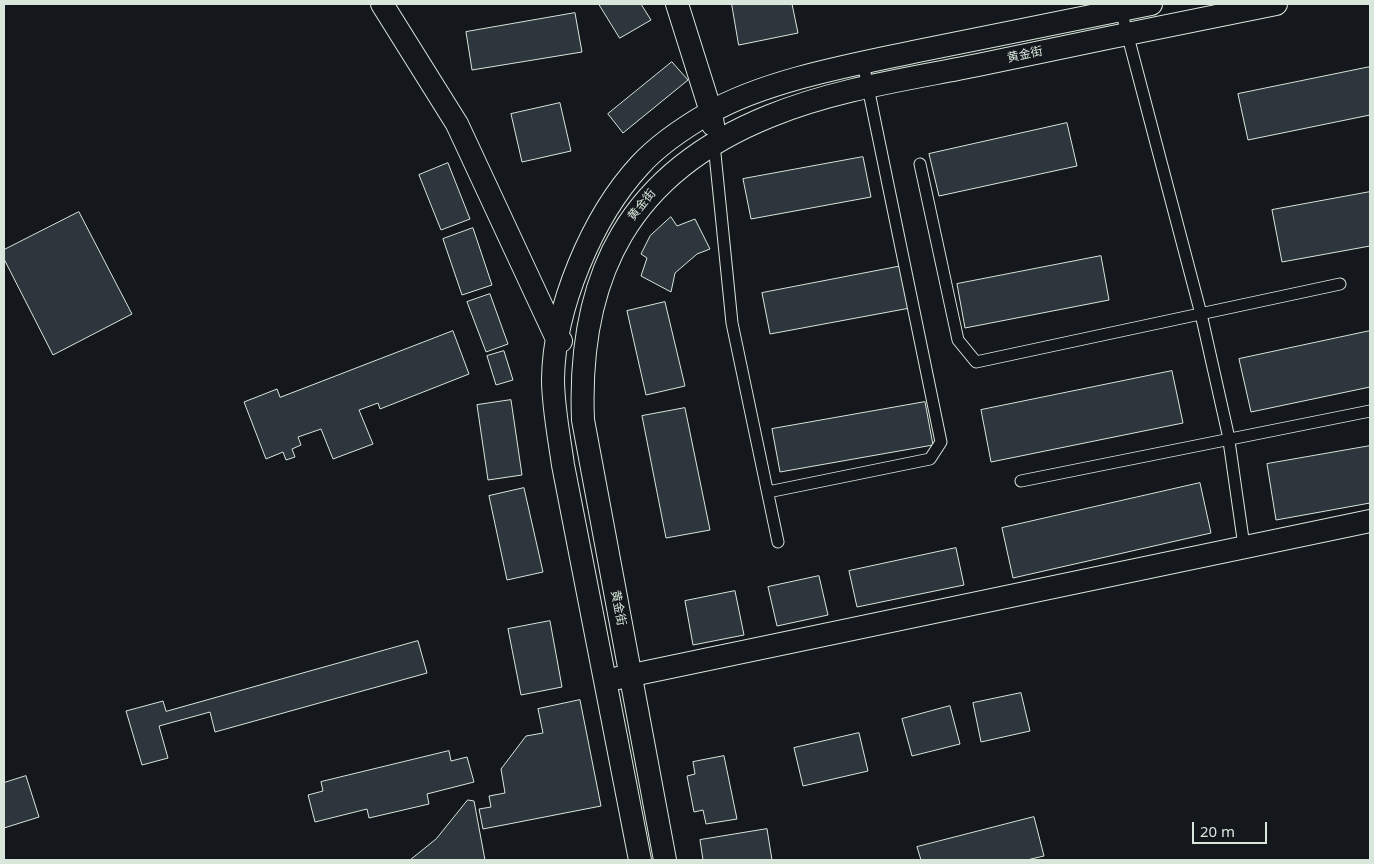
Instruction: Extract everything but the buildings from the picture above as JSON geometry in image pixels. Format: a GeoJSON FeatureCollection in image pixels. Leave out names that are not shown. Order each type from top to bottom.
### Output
{"type":"FeatureCollection","features":[{"type":"Feature","properties":{"kind":"street"},"geometry":{"type":"LineString","coordinates":[[382,4],[457,124],[557,340],[584,346]]}},
{"type":"Feature","properties":{"kind":"street"},"geometry":{"type":"LineString","coordinates":[[678,4],[711,112],[714,144]]}},
{"type":"Feature","properties":{"kind":"street","name":"黄金街"},"geometry":{"type":"LineString","coordinates":[[640,860],[556,418],[553,378],[557,340],[569,294],[587,247],[612,201],[640,164],[672,137],[711,112],[758,92],[808,76],[863,63],[1151,4]]}},
{"type":"Feature","properties":{"kind":"street","name":"黄金街"},"geometry":{"type":"LineString","coordinates":[[666,860],[583,420],[584,346],[592,307],[607,262],[630,220],[654,190],[687,161],[714,144],[771,115],[868,87],[1276,4]]}},
{"type":"Feature","properties":{"kind":"street"},"geometry":{"type":"LineString","coordinates":[[605,681],[1370,521]]}},
{"type":"Feature","properties":{"kind":"lane"},"geometry":{"type":"LineString","coordinates":[[1121,10],[1202,314],[1228,439],[1244,546]]}},
{"type":"Feature","properties":{"kind":"lane"},"geometry":{"type":"LineString","coordinates":[[768,492],[930,459],[940,442],[863,63]]}},
{"type":"Feature","properties":{"kind":"lane"},"geometry":{"type":"LineString","coordinates":[[714,144],[732,323],[778,542]]}},
{"type":"Feature","properties":{"kind":"lane"},"geometry":{"type":"LineString","coordinates":[[920,164],[958,340],[976,362],[1340,284]]}},
{"type":"Feature","properties":{"kind":"lane"},"geometry":{"type":"LineString","coordinates":[[1021,481],[1370,411]]}}]}
